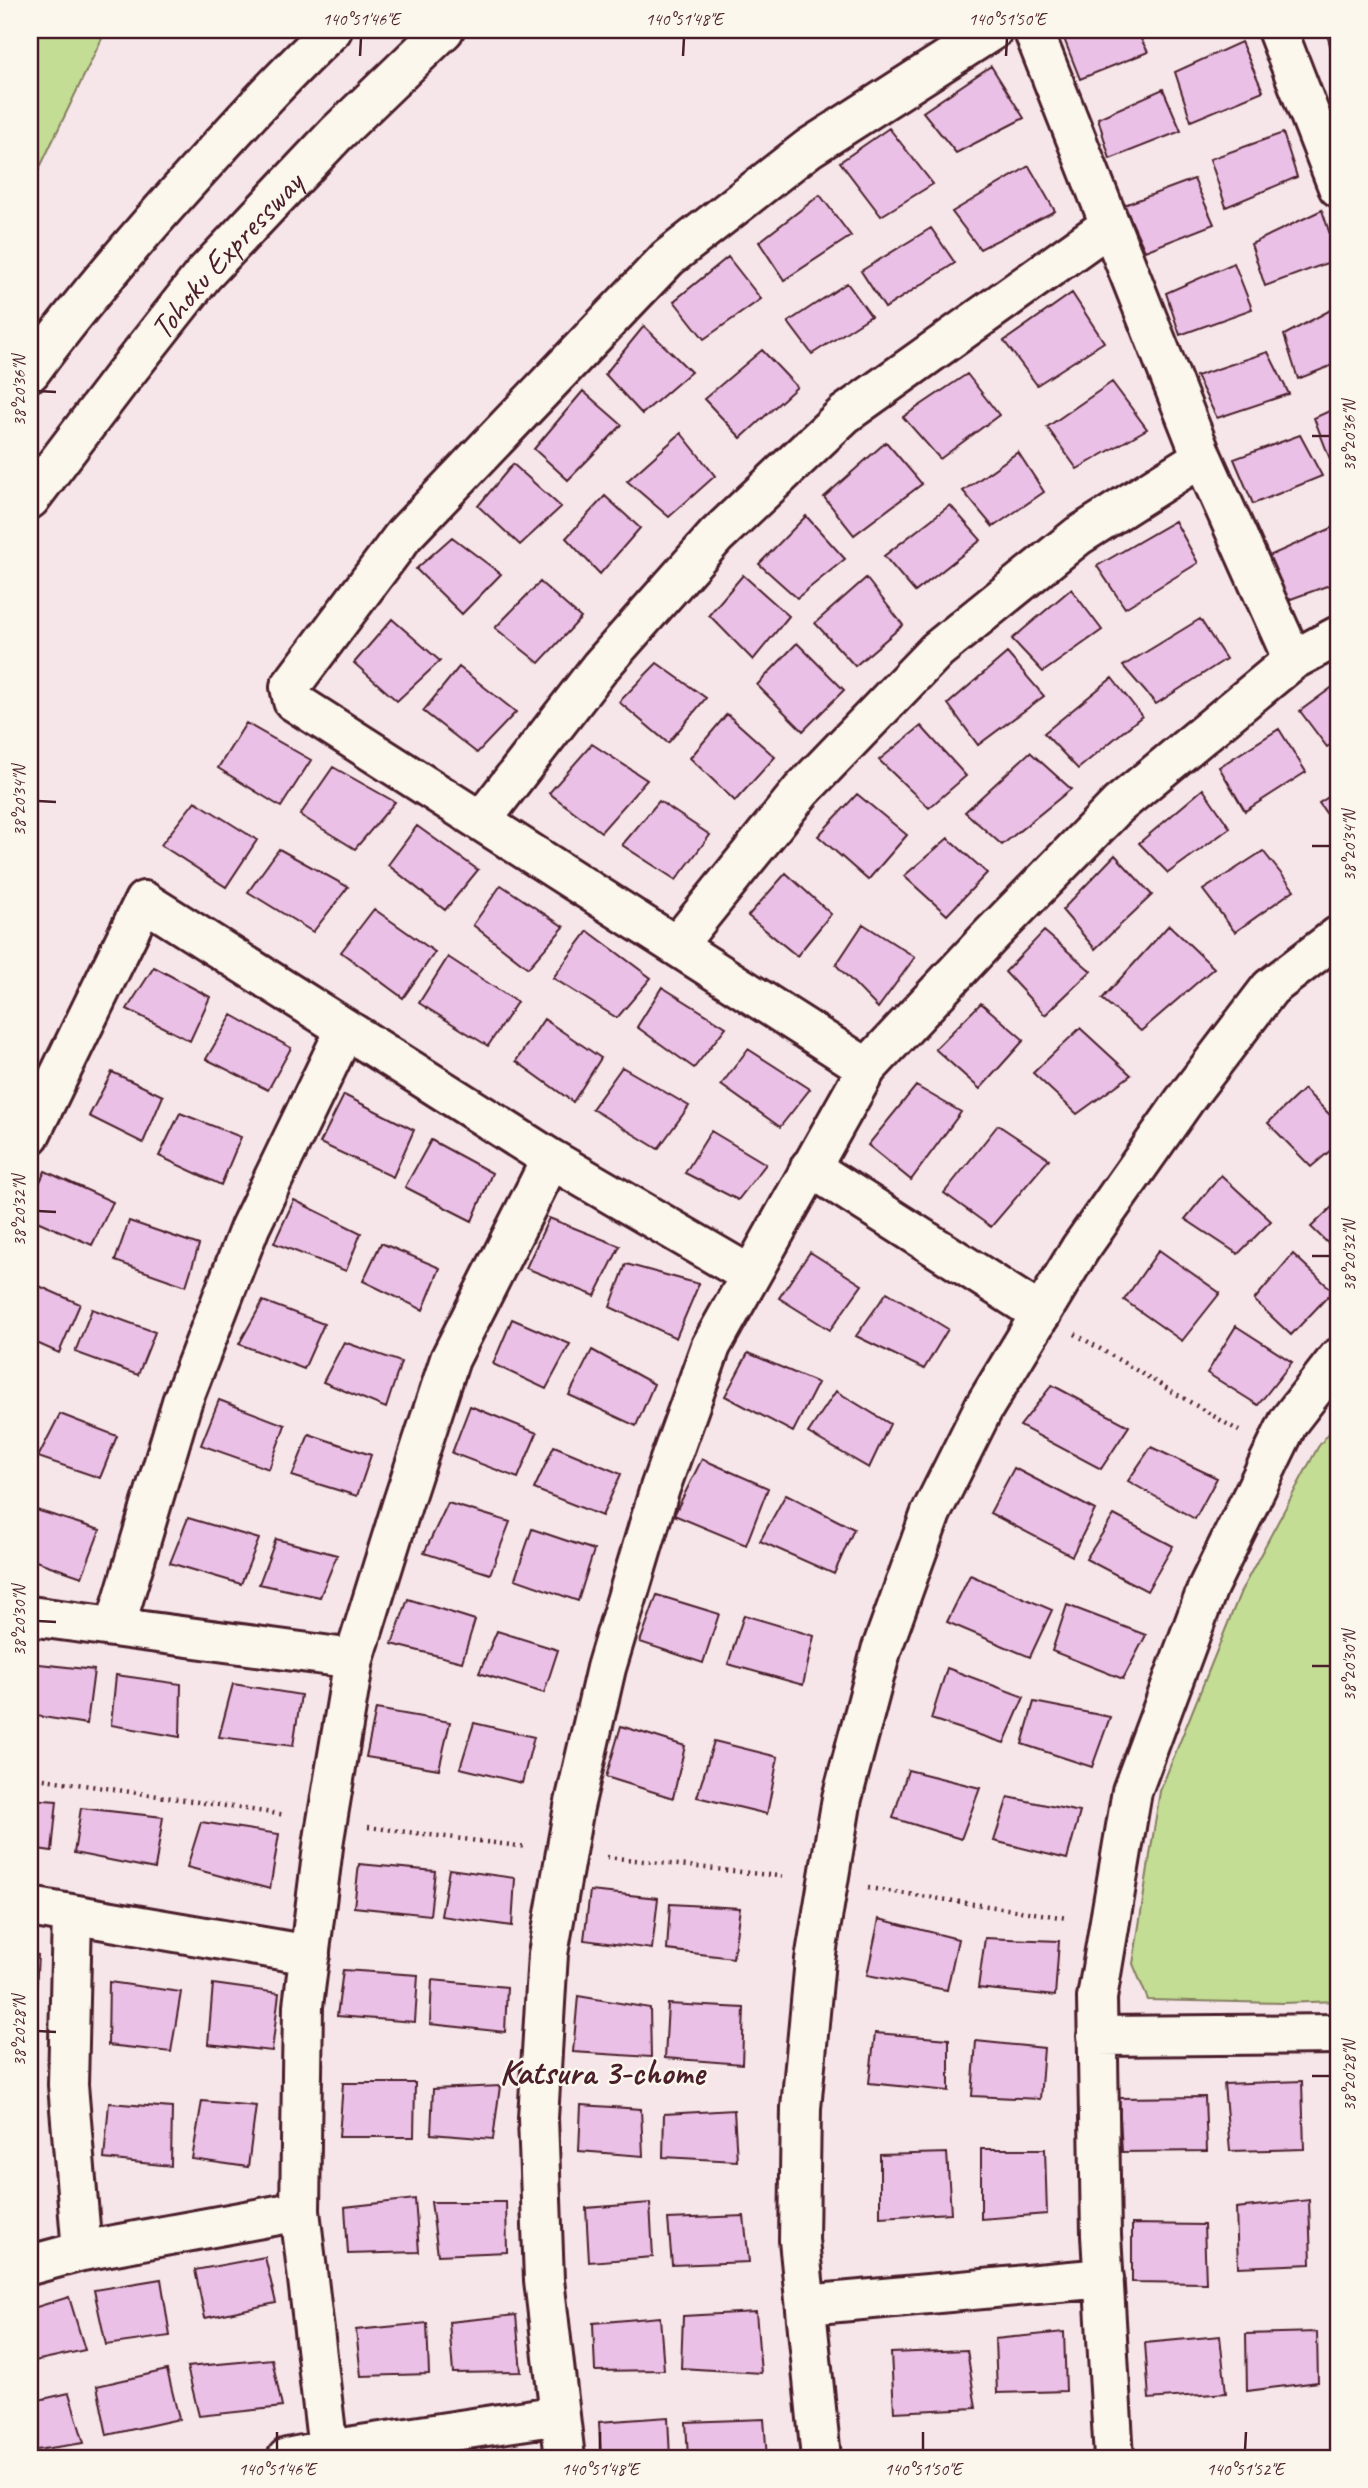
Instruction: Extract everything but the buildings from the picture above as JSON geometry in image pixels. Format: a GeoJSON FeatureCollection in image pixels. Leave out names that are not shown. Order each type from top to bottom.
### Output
{"type":"FeatureCollection","features":[{"type":"Feature","properties":{"kind":"main road"},"geometry":{"type":"LineString","coordinates":[[30,372],[150,223],[282,77],[332,30]]}},
{"type":"Feature","properties":{"kind":"main road","name":"Tohoku Expressway"},"geometry":{"type":"LineString","coordinates":[[30,499],[203,275],[336,134],[444,30]]}},
{"type":"Feature","properties":{"kind":"main road"},"geometry":{"type":"LineString","coordinates":[[867,1068],[293,702],[289,687],[404,535],[668,258],[809,148],[993,30]]}},
{"type":"Feature","properties":{"kind":"main road"},"geometry":{"type":"LineString","coordinates":[[1033,30],[1202,457],[1293,660]]}},
{"type":"Feature","properties":{"kind":"main road"},"geometry":{"type":"LineString","coordinates":[[1278,30],[1338,187]]}},
{"type":"Feature","properties":{"kind":"main road"},"geometry":{"type":"LineString","coordinates":[[481,821],[601,666],[716,536],[845,414],[1110,225]]}},
{"type":"Feature","properties":{"kind":"main road"},"geometry":{"type":"LineString","coordinates":[[677,945],[801,791],[937,650],[1078,536],[1202,457]]}},
{"type":"Feature","properties":{"kind":"main road"},"geometry":{"type":"LineString","coordinates":[[565,2458],[544,2280],[538,2118],[550,1941],[574,1807],[606,1668],[652,1513],[711,1346],[867,1068],[1118,805],[1293,660],[1338,636]]}},
{"type":"Feature","properties":{"kind":"main road"},"geometry":{"type":"LineString","coordinates":[[30,1135],[144,901],[551,1159],[750,1275]]}},
{"type":"Feature","properties":{"kind":"main road"},"geometry":{"type":"LineString","coordinates":[[821,2458],[799,2240],[801,2108],[815,1960],[842,1798],[881,1651],[932,1513],[983,1409],[1096,1226],[1184,1101],[1270,988],[1338,936]]}},
{"type":"Feature","properties":{"kind":"main road"},"geometry":{"type":"LineString","coordinates":[[115,1627],[187,1390],[250,1227],[345,1030]]}},
{"type":"Feature","properties":{"kind":"main road"},"geometry":{"type":"LineString","coordinates":[[328,2450],[300,2211],[303,2006],[324,1839],[354,1660],[450,1359],[551,1159]]}},
{"type":"Feature","properties":{"kind":"main road"},"geometry":{"type":"LineString","coordinates":[[810,1167],[1041,1314]]}},
{"type":"Feature","properties":{"kind":"main road"},"geometry":{"type":"LineString","coordinates":[[1114,2458],[1104,2278],[1097,1998],[1132,1791],[1208,1587],[1289,1421],[1338,1358]]}},
{"type":"Feature","properties":{"kind":"main road"},"geometry":{"type":"LineString","coordinates":[[30,1616],[354,1660]]}},
{"type":"Feature","properties":{"kind":"main road"},"geometry":{"type":"LineString","coordinates":[[30,1907],[310,1955]]}},
{"type":"Feature","properties":{"kind":"main road"},"geometry":{"type":"LineString","coordinates":[[72,1914],[68,2085],[82,2252]]}},
{"type":"Feature","properties":{"kind":"main road"},"geometry":{"type":"LineString","coordinates":[[1097,2036],[1338,2034]]}},
{"type":"Feature","properties":{"kind":"main road"},"geometry":{"type":"LineString","coordinates":[[30,2265],[82,2252],[300,2211]]}},
{"type":"Feature","properties":{"kind":"main road"},"geometry":{"type":"LineString","coordinates":[[806,2305],[1104,2278]]}},
{"type":"Feature","properties":{"kind":"main road"},"geometry":{"type":"LineString","coordinates":[[287,2458],[560,2415]]}},
{"type":"Feature","properties":{"kind":"path"},"geometry":{"type":"LineString","coordinates":[[1041,1314],[1274,1452]]}},
{"type":"Feature","properties":{"kind":"green space"},"geometry":{"type":"Polygon","coordinates":[[[30,30],[106,30],[30,188],[30,30]]]}},
{"type":"Feature","properties":{"kind":"green space"},"geometry":{"type":"Polygon","coordinates":[[[1338,1422],[1338,2001],[1283,2003],[1148,2000],[1133,1964],[1160,1791],[1241,1591],[1318,1447],[1338,1422]]]}},
{"type":"Feature","properties":{"kind":"district","name":"Katsura 3-chome"},"geometry":{"type":"Point","coordinates":[602,2072]}}]}
